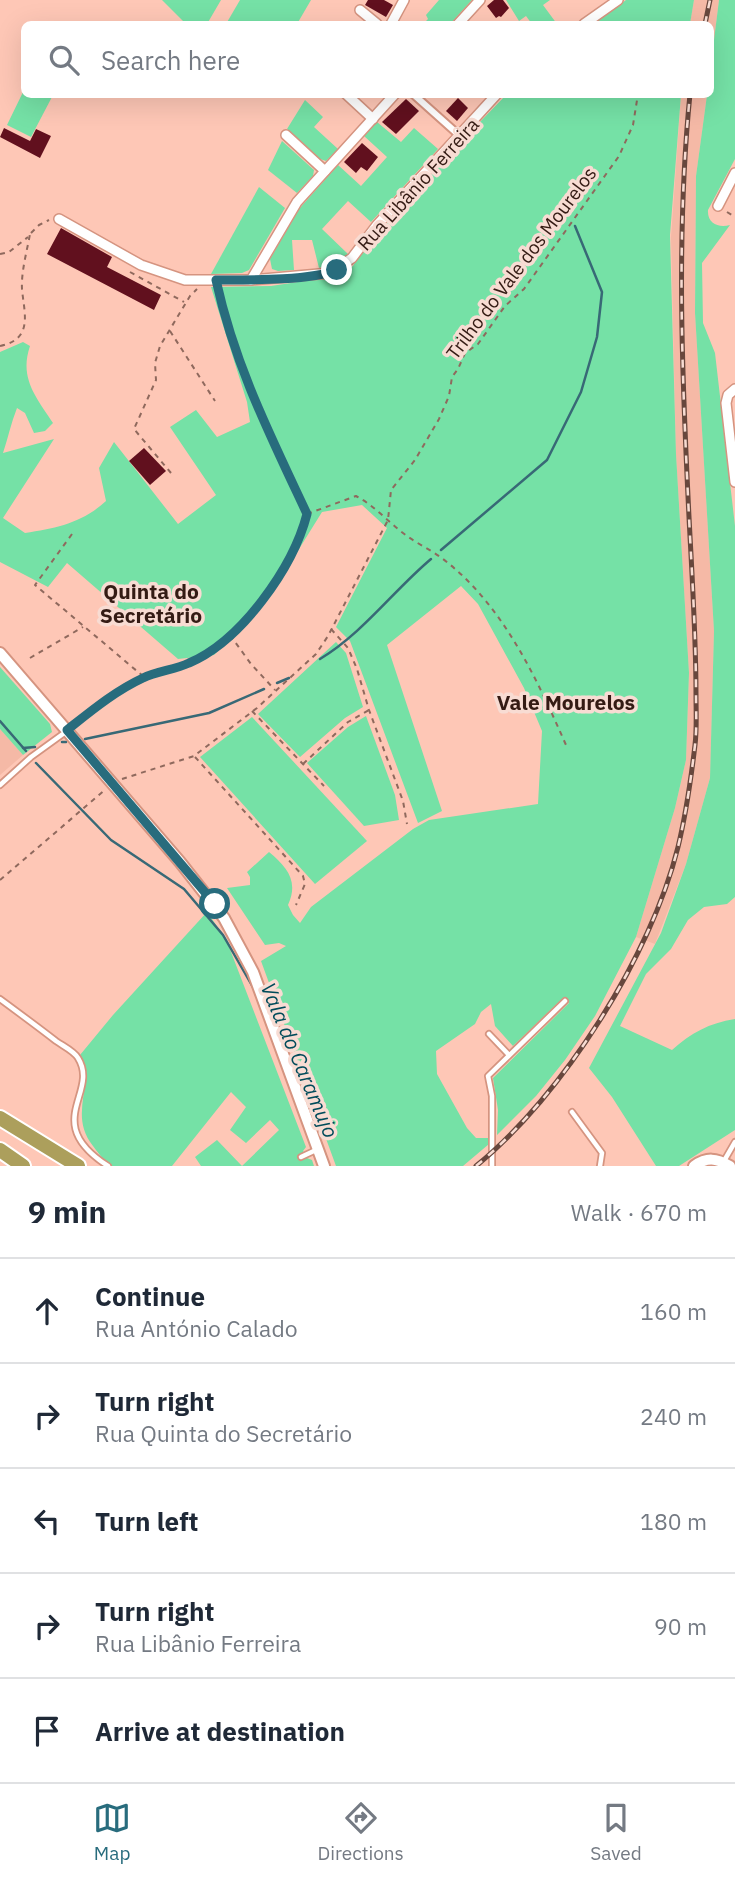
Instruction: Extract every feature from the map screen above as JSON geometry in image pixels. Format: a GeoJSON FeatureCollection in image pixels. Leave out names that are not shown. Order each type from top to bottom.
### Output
{"type":"FeatureCollection","features":[{"type":"Feature","properties":{"kind":"highway"},"geometry":{"type":"LineString","coordinates":[[0,1118],[78,1166]]}},
{"type":"Feature","properties":{"kind":"highway"},"geometry":{"type":"LineString","coordinates":[[0,1150],[23,1166]]}},
{"type":"Feature","properties":{"kind":"street"},"geometry":{"type":"LineString","coordinates":[[393,21],[404,0]]}},
{"type":"Feature","properties":{"kind":"street"},"geometry":{"type":"LineString","coordinates":[[461,21],[480,0]]}},
{"type":"Feature","properties":{"kind":"street"},"geometry":{"type":"LineString","coordinates":[[588,21],[618,0]]}},
{"type":"Feature","properties":{"kind":"street"},"geometry":{"type":"LineString","coordinates":[[360,10],[373,21]]}},
{"type":"Feature","properties":{"kind":"street"},"geometry":{"type":"LineString","coordinates":[[350,98],[373,119]]}},
{"type":"Feature","properties":{"kind":"street"},"geometry":{"type":"LineString","coordinates":[[251,280],[292,209],[392,98]]}},
{"type":"Feature","properties":{"kind":"street"},"geometry":{"type":"LineString","coordinates":[[417,98],[460,136]]}},
{"type":"Feature","properties":{"kind":"street","name":"Rua Libânio Ferreira"},"geometry":{"type":"LineString","coordinates":[[59,219],[158,273],[185,280],[251,280],[324,274],[345,265],[382,219],[493,98]]}},
{"type":"Feature","properties":{"kind":"street"},"geometry":{"type":"LineString","coordinates":[[286,135],[325,171]]}},
{"type":"Feature","properties":{"kind":"street"},"geometry":{"type":"LineString","coordinates":[[718,206],[735,173]]}},
{"type":"Feature","properties":{"kind":"street"},"geometry":{"type":"LineString","coordinates":[[735,389],[728,396],[726,403],[735,482]]}},
{"type":"Feature","properties":{"kind":"street"},"geometry":{"type":"LineString","coordinates":[[0,653],[207,894],[236,938],[253,972],[324,1166]]}},
{"type":"Feature","properties":{"kind":"street"},"geometry":{"type":"LineString","coordinates":[[694,1166],[709,1159],[727,1164]]}},
{"type":"Feature","properties":{"kind":"lane"},"geometry":{"type":"LineString","coordinates":[[0,785],[67,730]]}},
{"type":"Feature","properties":{"kind":"lane"},"geometry":{"type":"LineString","coordinates":[[0,999],[77,1057],[82,1072],[74,1112],[74,1129],[88,1149],[108,1166]]}},
{"type":"Feature","properties":{"kind":"lane"},"geometry":{"type":"LineString","coordinates":[[492,1166],[492,1096],[488,1076],[565,1001]]}},
{"type":"Feature","properties":{"kind":"lane"},"geometry":{"type":"LineString","coordinates":[[489,1034],[509,1055]]}},
{"type":"Feature","properties":{"kind":"lane"},"geometry":{"type":"LineString","coordinates":[[572,1112],[602,1153],[600,1166]]}},
{"type":"Feature","properties":{"kind":"lane"},"geometry":{"type":"LineString","coordinates":[[727,1164],[735,1142]]}},
{"type":"Feature","properties":{"kind":"lane"},"geometry":{"type":"LineString","coordinates":[[301,1157],[317,1149]]}},
{"type":"Feature","properties":{"kind":"path","name":"Trilho do Vale dos Mourelos"},"geometry":{"type":"LineString","coordinates":[[112,783],[194,756],[252,712],[316,654],[388,520],[391,490],[423,448],[449,396],[452,377],[465,353],[483,338],[505,306],[524,289],[608,172],[629,136],[637,98]]}},
{"type":"Feature","properties":{"kind":"path"},"geometry":{"type":"LineString","coordinates":[[718,206],[735,217]]}},
{"type":"Feature","properties":{"kind":"path"},"geometry":{"type":"LineString","coordinates":[[0,254],[9,252],[43,222],[59,219]]}},
{"type":"Feature","properties":{"kind":"path"},"geometry":{"type":"LineString","coordinates":[[0,346],[12,343],[22,332],[26,319],[22,287],[30,234]]}},
{"type":"Feature","properties":{"kind":"path"},"geometry":{"type":"LineString","coordinates":[[130,272],[186,303]]}},
{"type":"Feature","properties":{"kind":"path"},"geometry":{"type":"LineString","coordinates":[[67,730],[105,700],[144,677],[190,663],[230,635],[273,585],[303,532],[307,514],[246,382],[211,280],[186,303],[160,346],[155,363],[156,380],[134,429],[171,473]]}},
{"type":"Feature","properties":{"kind":"path"},"geometry":{"type":"LineString","coordinates":[[169,331],[215,401]]}},
{"type":"Feature","properties":{"kind":"path"},"geometry":{"type":"LineString","coordinates":[[307,514],[356,496],[406,535],[443,559],[470,583],[500,618],[547,701],[566,745]]}},
{"type":"Feature","properties":{"kind":"path"},"geometry":{"type":"LineString","coordinates":[[72,534],[35,585],[144,677]]}},
{"type":"Feature","properties":{"kind":"path"},"geometry":{"type":"LineString","coordinates":[[30,658],[84,626]]}},
{"type":"Feature","properties":{"kind":"path"},"geometry":{"type":"LineString","coordinates":[[331,629],[348,648],[403,801],[407,824]]}},
{"type":"Feature","properties":{"kind":"path"},"geometry":{"type":"LineString","coordinates":[[230,635],[251,664],[276,691]]}},
{"type":"Feature","properties":{"kind":"path"},"geometry":{"type":"LineString","coordinates":[[303,764],[348,722],[369,710]]}},
{"type":"Feature","properties":{"kind":"path"},"geometry":{"type":"LineString","coordinates":[[252,712],[324,786]]}},
{"type":"Feature","properties":{"kind":"path"},"geometry":{"type":"LineString","coordinates":[[194,756],[303,876],[305,884],[296,905]]}},
{"type":"Feature","properties":{"kind":"path"},"geometry":{"type":"LineString","coordinates":[[0,880],[112,783]]}},
{"type":"Feature","properties":{"kind":"shaded area"},"geometry":{"type":"Polygon","coordinates":[[[694,0],[719,0],[714,41],[714,21],[690,21],[694,0]]]}},
{"type":"Feature","properties":{"kind":"shaded area"},"geometry":{"type":"Polygon","coordinates":[[[681,98],[707,98],[696,176],[695,313],[714,631],[710,778],[686,864],[655,944],[636,937],[675,808],[686,760],[689,673],[676,454],[671,237],[681,98]]]}},
{"type":"Feature","properties":{"kind":"shaded area"},"geometry":{"type":"Polygon","coordinates":[[[0,729],[23,755],[0,775],[0,729]]]}},
{"type":"Feature","properties":{"kind":"green space"},"geometry":{"type":"Polygon","coordinates":[[[162,0],[221,0],[209,21],[183,21],[162,0]]]}},
{"type":"Feature","properties":{"kind":"green space"},"geometry":{"type":"Polygon","coordinates":[[[240,0],[311,0],[299,21],[228,21],[240,0]]]}},
{"type":"Feature","properties":{"kind":"green space"},"geometry":{"type":"Polygon","coordinates":[[[439,0],[472,0],[453,21],[426,21],[426,15],[439,0]]]}},
{"type":"Feature","properties":{"kind":"green space"},"geometry":{"type":"Polygon","coordinates":[[[506,0],[550,0],[543,5],[555,21],[530,21],[526,16],[519,21],[506,0]]]}},
{"type":"Feature","properties":{"kind":"green space"},"geometry":{"type":"Polygon","coordinates":[[[626,0],[694,0],[690,21],[598,21],[626,0]]]}},
{"type":"Feature","properties":{"kind":"green space"},"geometry":{"type":"Polygon","coordinates":[[[719,0],[735,0],[735,159],[708,210],[709,219],[714,224],[730,225],[702,263],[703,323],[715,353],[735,526],[735,897],[727,904],[704,907],[688,920],[671,949],[646,974],[620,1026],[672,1050],[701,1030],[735,1019],[735,1130],[679,1166],[656,1166],[612,1097],[589,1068],[661,933],[686,864],[710,778],[714,631],[695,313],[696,176],[707,98],[714,98],[714,40],[719,0]]]}},
{"type":"Feature","properties":{"kind":"green space"},"geometry":{"type":"Polygon","coordinates":[[[21,96],[51,98],[31,137],[7,125],[21,96]]]}},
{"type":"Feature","properties":{"kind":"green space"},"geometry":{"type":"Polygon","coordinates":[[[503,98],[681,98],[670,235],[676,454],[689,673],[686,760],[675,808],[636,937],[595,1016],[536,1096],[497,1135],[498,1110],[493,1078],[569,1003],[564,997],[513,1046],[495,1026],[491,1004],[481,1012],[475,1024],[436,1051],[437,1074],[467,1128],[476,1138],[489,1138],[489,1144],[463,1166],[336,1166],[261,961],[286,946],[279,943],[265,945],[227,888],[250,885],[247,872],[269,852],[289,875],[292,889],[288,905],[300,923],[311,907],[413,829],[429,820],[538,804],[542,731],[524,688],[478,604],[461,586],[387,645],[442,811],[418,823],[350,641],[336,627],[387,528],[362,505],[322,512],[268,599],[214,655],[178,659],[67,563],[48,587],[0,562],[0,352],[23,342],[30,346],[27,357],[28,378],[35,396],[53,423],[45,431],[34,433],[25,413],[17,408],[3,453],[54,439],[3,518],[25,533],[48,529],[88,515],[106,501],[99,468],[114,442],[178,524],[216,495],[170,427],[196,410],[217,437],[250,422],[247,402],[211,287],[271,286],[338,276],[353,266],[365,245],[503,98]]]}},
{"type":"Feature","properties":{"kind":"green space"},"geometry":{"type":"Polygon","coordinates":[[[305,100],[323,117],[314,127],[338,149],[326,161],[320,159],[287,129],[305,100]]]}},
{"type":"Feature","properties":{"kind":"green space"},"geometry":{"type":"Polygon","coordinates":[[[377,122],[401,142],[414,128],[438,149],[371,222],[348,201],[322,229],[348,254],[337,263],[319,268],[312,240],[292,240],[294,270],[272,269],[270,259],[299,209],[338,165],[361,186],[387,157],[364,136],[377,122]]]}},
{"type":"Feature","properties":{"kind":"green space"},"geometry":{"type":"Polygon","coordinates":[[[282,141],[314,170],[313,176],[297,193],[268,170],[282,141]]]}},
{"type":"Feature","properties":{"kind":"green space"},"geometry":{"type":"Polygon","coordinates":[[[259,187],[285,208],[249,270],[242,273],[211,274],[259,187]]]}},
{"type":"Feature","properties":{"kind":"green space"},"geometry":{"type":"Polygon","coordinates":[[[336,642],[346,653],[363,707],[345,718],[300,757],[258,714],[336,642]]]}},
{"type":"Feature","properties":{"kind":"green space"},"geometry":{"type":"Polygon","coordinates":[[[0,667],[50,724],[52,732],[23,755],[0,729],[0,667]]]}},
{"type":"Feature","properties":{"kind":"green space"},"geometry":{"type":"Polygon","coordinates":[[[366,716],[395,795],[399,820],[364,826],[307,763],[348,727],[366,716]]]}},
{"type":"Feature","properties":{"kind":"green space"},"geometry":{"type":"Polygon","coordinates":[[[252,717],[367,841],[315,884],[200,757],[252,717]]]}},
{"type":"Feature","properties":{"kind":"green space"},"geometry":{"type":"Polygon","coordinates":[[[207,912],[226,939],[306,1147],[303,1151],[314,1166],[242,1166],[279,1130],[270,1120],[246,1143],[230,1130],[246,1107],[231,1092],[172,1166],[112,1166],[100,1155],[86,1134],[82,1112],[85,1079],[80,1055],[207,912]]]}},
{"type":"Feature","properties":{"kind":"green space"},"geometry":{"type":"Polygon","coordinates":[[[217,1140],[242,1166],[201,1166],[195,1157],[217,1140]]]}},
{"type":"Feature","properties":{"kind":"building"},"geometry":{"type":"Polygon","coordinates":[[[368,0],[384,0],[393,5],[386,17],[365,5],[368,0]]]}},
{"type":"Feature","properties":{"kind":"building"},"geometry":{"type":"Polygon","coordinates":[[[494,0],[503,0],[509,8],[501,17],[496,18],[487,6],[494,0]]]}},
{"type":"Feature","properties":{"kind":"building"},"geometry":{"type":"Polygon","coordinates":[[[458,98],[468,108],[457,121],[446,111],[458,98]]]}},
{"type":"Feature","properties":{"kind":"building"},"geometry":{"type":"Polygon","coordinates":[[[406,99],[419,111],[396,134],[382,122],[406,99]]]}},
{"type":"Feature","properties":{"kind":"building"},"geometry":{"type":"Polygon","coordinates":[[[4,128],[30,141],[36,129],[51,136],[40,158],[0,137],[4,128]]]}},
{"type":"Feature","properties":{"kind":"building"},"geometry":{"type":"Polygon","coordinates":[[[362,143],[378,157],[367,171],[361,167],[356,173],[344,162],[362,143]]]}},
{"type":"Feature","properties":{"kind":"building"},"geometry":{"type":"Polygon","coordinates":[[[61,228],[112,257],[107,267],[161,295],[154,310],[47,254],[61,228]]]}},
{"type":"Feature","properties":{"kind":"building"},"geometry":{"type":"Polygon","coordinates":[[[144,448],[166,471],[150,485],[129,461],[144,448]]]}},
{"type":"Feature","properties":{"kind":"waterway","name":"Vala do Caramujo"},"geometry":{"type":"LineString","coordinates":[[441,550],[547,460],[581,392],[597,337],[602,292],[575,226]]}},
{"type":"Feature","properties":{"kind":"waterway","name":"Vala do Caramujo"},"geometry":{"type":"LineString","coordinates":[[320,659],[350,637],[431,559]]}},
{"type":"Feature","properties":{"kind":"waterway","name":"Vala do Caramujo"},"geometry":{"type":"LineString","coordinates":[[277,683],[289,678]]}},
{"type":"Feature","properties":{"kind":"waterway","name":"Vala do Caramujo"},"geometry":{"type":"LineString","coordinates":[[85,739],[209,713],[264,689]]}},
{"type":"Feature","properties":{"kind":"waterway","name":"Vala do Caramujo"},"geometry":{"type":"LineString","coordinates":[[0,721],[26,751]]}},
{"type":"Feature","properties":{"kind":"waterway","name":"Vala do Caramujo"},"geometry":{"type":"LineString","coordinates":[[23,748],[35,747]]}},
{"type":"Feature","properties":{"kind":"waterway","name":"Vala do Caramujo"},"geometry":{"type":"LineString","coordinates":[[36,763],[111,840],[184,889],[223,935],[254,989]]}},
{"type":"Feature","properties":{"kind":"railway"},"geometry":{"type":"LineString","coordinates":[[706,21],[710,0]]}},
{"type":"Feature","properties":{"kind":"railway"},"geometry":{"type":"LineString","coordinates":[[476,1166],[509,1136],[540,1102],[600,1021],[647,933],[678,847],[696,739],[695,628],[684,411],[682,306],[683,200],[690,98]]}},
{"type":"Feature","properties":{"kind":"district","name":"Quinta do Secretário"},"geometry":{"type":"Point","coordinates":[151,603]}},
{"type":"Feature","properties":{"kind":"district","name":"Vale Mourelos"},"geometry":{"type":"Point","coordinates":[566,702]}},
{"type":"Feature","properties":{"kind":"route"},"geometry":{"type":"LineString","coordinates":[[215,904],[67,730],[105,700],[144,677],[190,663],[212,650],[236,630],[273,585],[303,532],[307,514],[258,413],[242,372],[226,326],[216,280],[318,275],[337,270]]}}]}
